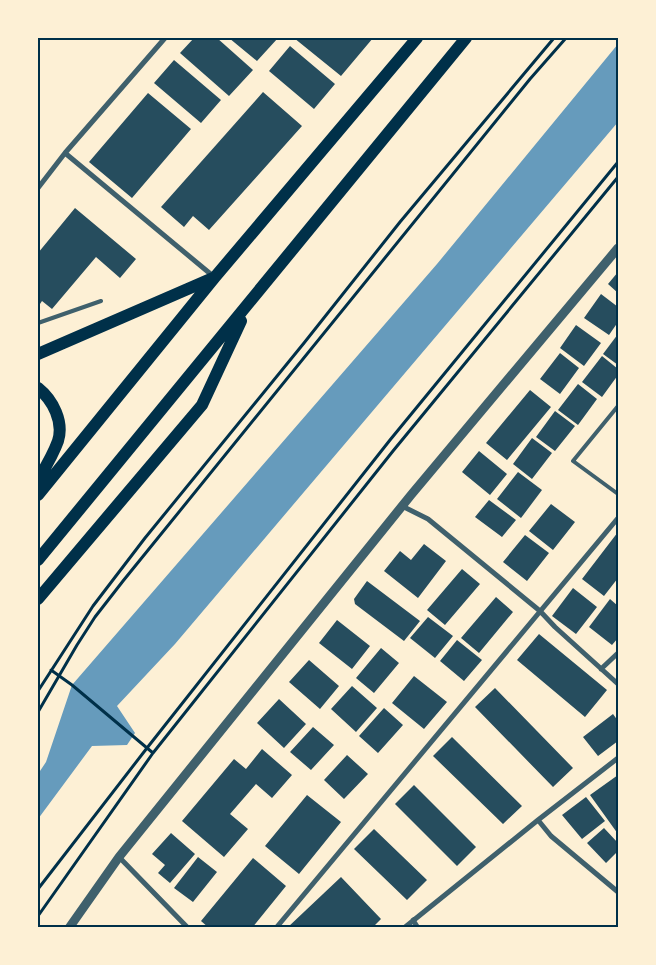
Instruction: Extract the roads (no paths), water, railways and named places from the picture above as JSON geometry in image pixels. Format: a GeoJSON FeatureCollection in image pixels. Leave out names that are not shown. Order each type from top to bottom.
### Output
{"type":"FeatureCollection","features":[{"type":"Feature","properties":{"kind":"main road"},"geometry":{"type":"LineString","coordinates":[[38,495],[215,277],[417,38]]}},
{"type":"Feature","properties":{"kind":"main road"},"geometry":{"type":"LineString","coordinates":[[38,560],[466,38]]}},
{"type":"Feature","properties":{"kind":"main road"},"geometry":{"type":"LineString","coordinates":[[38,354],[215,277]]}},
{"type":"Feature","properties":{"kind":"main road"},"geometry":{"type":"LineString","coordinates":[[38,599],[202,405],[248,304]]}},
{"type":"Feature","properties":{"kind":"main road"},"geometry":{"type":"LineString","coordinates":[[38,388],[53,404],[59,421],[59,439],[49,462],[38,480]]}},
{"type":"Feature","properties":{"kind":"street"},"geometry":{"type":"LineString","coordinates":[[38,188],[65,153],[166,38]]}},
{"type":"Feature","properties":{"kind":"street"},"geometry":{"type":"LineString","coordinates":[[65,153],[215,277]]}},
{"type":"Feature","properties":{"kind":"street"},"geometry":{"type":"LineString","coordinates":[[69,928],[119,857],[402,506],[618,248]]}},
{"type":"Feature","properties":{"kind":"street"},"geometry":{"type":"LineString","coordinates":[[402,506],[428,519],[540,611],[618,684]]}},
{"type":"Feature","properties":{"kind":"street"},"geometry":{"type":"LineString","coordinates":[[276,928],[618,518]]}},
{"type":"Feature","properties":{"kind":"street"},"geometry":{"type":"LineString","coordinates":[[601,669],[618,653]]}},
{"type":"Feature","properties":{"kind":"street"},"geometry":{"type":"LineString","coordinates":[[404,928],[618,758]]}},
{"type":"Feature","properties":{"kind":"street"},"geometry":{"type":"LineString","coordinates":[[538,820],[551,836],[618,892]]}},
{"type":"Feature","properties":{"kind":"street"},"geometry":{"type":"LineString","coordinates":[[119,857],[188,928]]}},
{"type":"Feature","properties":{"kind":"street"},"geometry":{"type":"LineString","coordinates":[[413,920],[418,928]]}},
{"type":"Feature","properties":{"kind":"lane"},"geometry":{"type":"LineString","coordinates":[[38,323],[101,301]]}},
{"type":"Feature","properties":{"kind":"lane"},"geometry":{"type":"LineString","coordinates":[[618,406],[574,461],[618,494]]}},
{"type":"Feature","properties":{"kind":"water"},"geometry":{"type":"Polygon","coordinates":[[[618,44],[618,122],[175,644],[117,706],[135,733],[127,745],[92,746],[38,819],[38,774],[46,762],[72,685],[437,264],[618,44]]]}}]}
